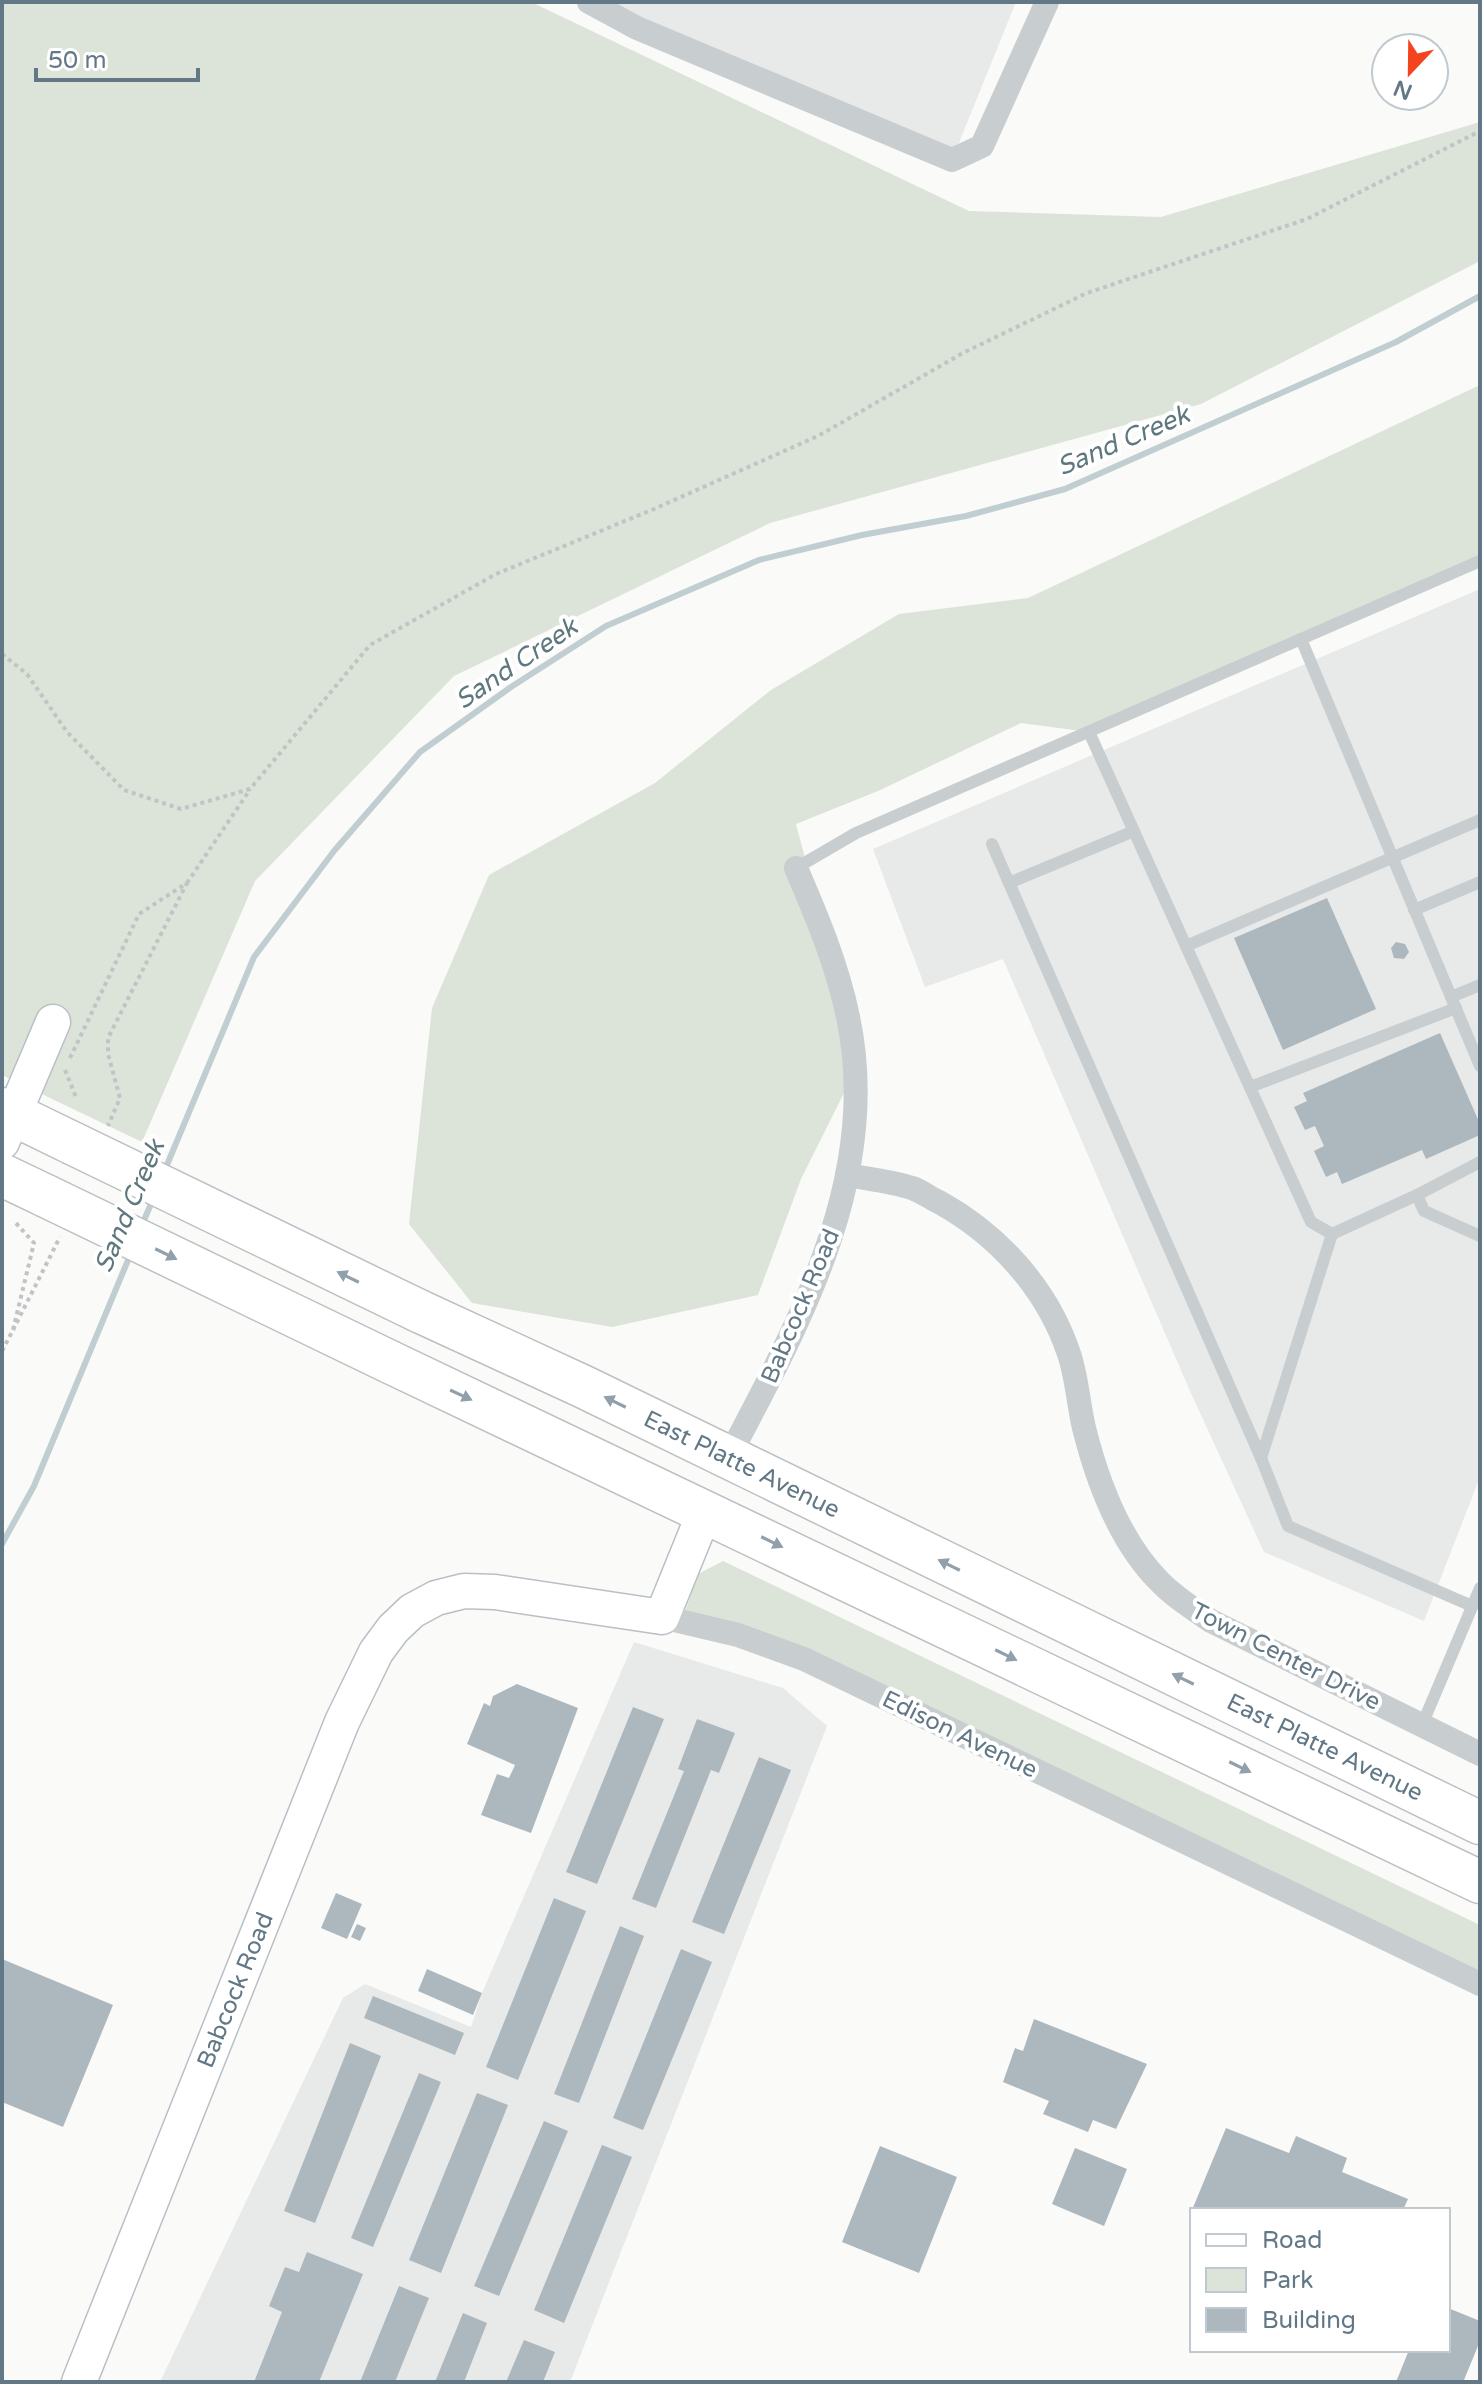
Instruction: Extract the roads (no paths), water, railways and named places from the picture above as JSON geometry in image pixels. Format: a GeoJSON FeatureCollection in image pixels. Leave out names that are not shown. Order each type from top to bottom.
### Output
{"type":"FeatureCollection","features":[{"type":"Feature","properties":{"kind":"highway","name":"East Platte Avenue"},"geometry":{"type":"LineString","coordinates":[[6,1122],[90,1135],[419,1311],[584,1387],[1480,1823]]}},
{"type":"Feature","properties":{"kind":"highway"},"geometry":{"type":"LineString","coordinates":[[2,1175],[42,1215],[390,1362],[1480,1882]]}},
{"type":"Feature","properties":{"kind":"highway"},"geometry":{"type":"LineString","coordinates":[[705,1511],[730,1504],[766,1503],[816,1512],[882,1533]]}},
{"type":"Feature","properties":{"kind":"street"},"geometry":{"type":"LineString","coordinates":[[589,2],[637,28],[952,160],[982,146],[1047,2]]}},
{"type":"Feature","properties":{"kind":"street","name":"Babcock Road"},"geometry":{"type":"LineString","coordinates":[[728,1458],[811,1291],[841,1209],[847,1175],[854,1096],[848,1019],[825,934],[796,868]]}},
{"type":"Feature","properties":{"kind":"street"},"geometry":{"type":"LineString","coordinates":[[6,1122],[53,1022]]}},
{"type":"Feature","properties":{"kind":"street","name":"Town Center Drive"},"geometry":{"type":"LineString","coordinates":[[847,1175],[914,1189],[947,1207],[980,1229],[1029,1279],[1068,1350],[1091,1452],[1113,1510],[1133,1547],[1157,1579],[1181,1601],[1211,1621],[1480,1754]]}},
{"type":"Feature","properties":{"kind":"street"},"geometry":{"type":"LineString","coordinates":[[662,1617],[705,1511]]}},
{"type":"Feature","properties":{"kind":"street","name":"Edison Avenue"},"geometry":{"type":"LineString","coordinates":[[412,1611],[436,1598],[464,1591],[495,1592],[662,1617],[738,1635],[804,1659],[1480,1984]]}},
{"type":"Feature","properties":{"kind":"street","name":"Babcock Road"},"geometry":{"type":"LineString","coordinates":[[79,2382],[342,1722],[376,1652],[393,1629],[412,1611]]}},
{"type":"Feature","properties":{"kind":"lane"},"geometry":{"type":"LineString","coordinates":[[796,868],[856,833],[1480,561]]}},
{"type":"Feature","properties":{"kind":"lane"},"geometry":{"type":"LineString","coordinates":[[1301,639],[1480,1066]]}},
{"type":"Feature","properties":{"kind":"lane"},"geometry":{"type":"LineString","coordinates":[[1089,732],[1311,1222],[1332,1234]]}},
{"type":"Feature","properties":{"kind":"lane"},"geometry":{"type":"LineString","coordinates":[[1186,946],[1480,820]]}},
{"type":"Feature","properties":{"kind":"lane"},"geometry":{"type":"LineString","coordinates":[[1009,883],[1134,831]]}},
{"type":"Feature","properties":{"kind":"lane"},"geometry":{"type":"LineString","coordinates":[[992,844],[1288,1526],[1472,1606]]}},
{"type":"Feature","properties":{"kind":"lane"},"geometry":{"type":"LineString","coordinates":[[1414,910],[1480,882]]}},
{"type":"Feature","properties":{"kind":"lane"},"geometry":{"type":"LineString","coordinates":[[1250,1087],[1453,1002],[1480,985]]}},
{"type":"Feature","properties":{"kind":"lane"},"geometry":{"type":"LineString","coordinates":[[1261,1458],[1332,1234],[1480,1162]]}},
{"type":"Feature","properties":{"kind":"lane"},"geometry":{"type":"LineString","coordinates":[[1417,1195],[1424,1211],[1480,1236]]}},
{"type":"Feature","properties":{"kind":"lane"},"geometry":{"type":"LineString","coordinates":[[1422,1725],[1480,1588]]}},
{"type":"Feature","properties":{"kind":"waterway","name":"Sand Creek"},"geometry":{"type":"LineString","coordinates":[[164,1172],[254,957],[334,851],[420,752],[511,687],[606,626],[759,560],[862,535],[966,516],[1065,489],[1396,342],[1480,296]]}},
{"type":"Feature","properties":{"kind":"waterway","name":"Sand Creek"},"geometry":{"type":"LineString","coordinates":[[141,1227],[154,1197]]}},
{"type":"Feature","properties":{"kind":"waterway","name":"Sand Creek"},"geometry":{"type":"LineString","coordinates":[[2,1544],[34,1486],[131,1253]]}}]}
